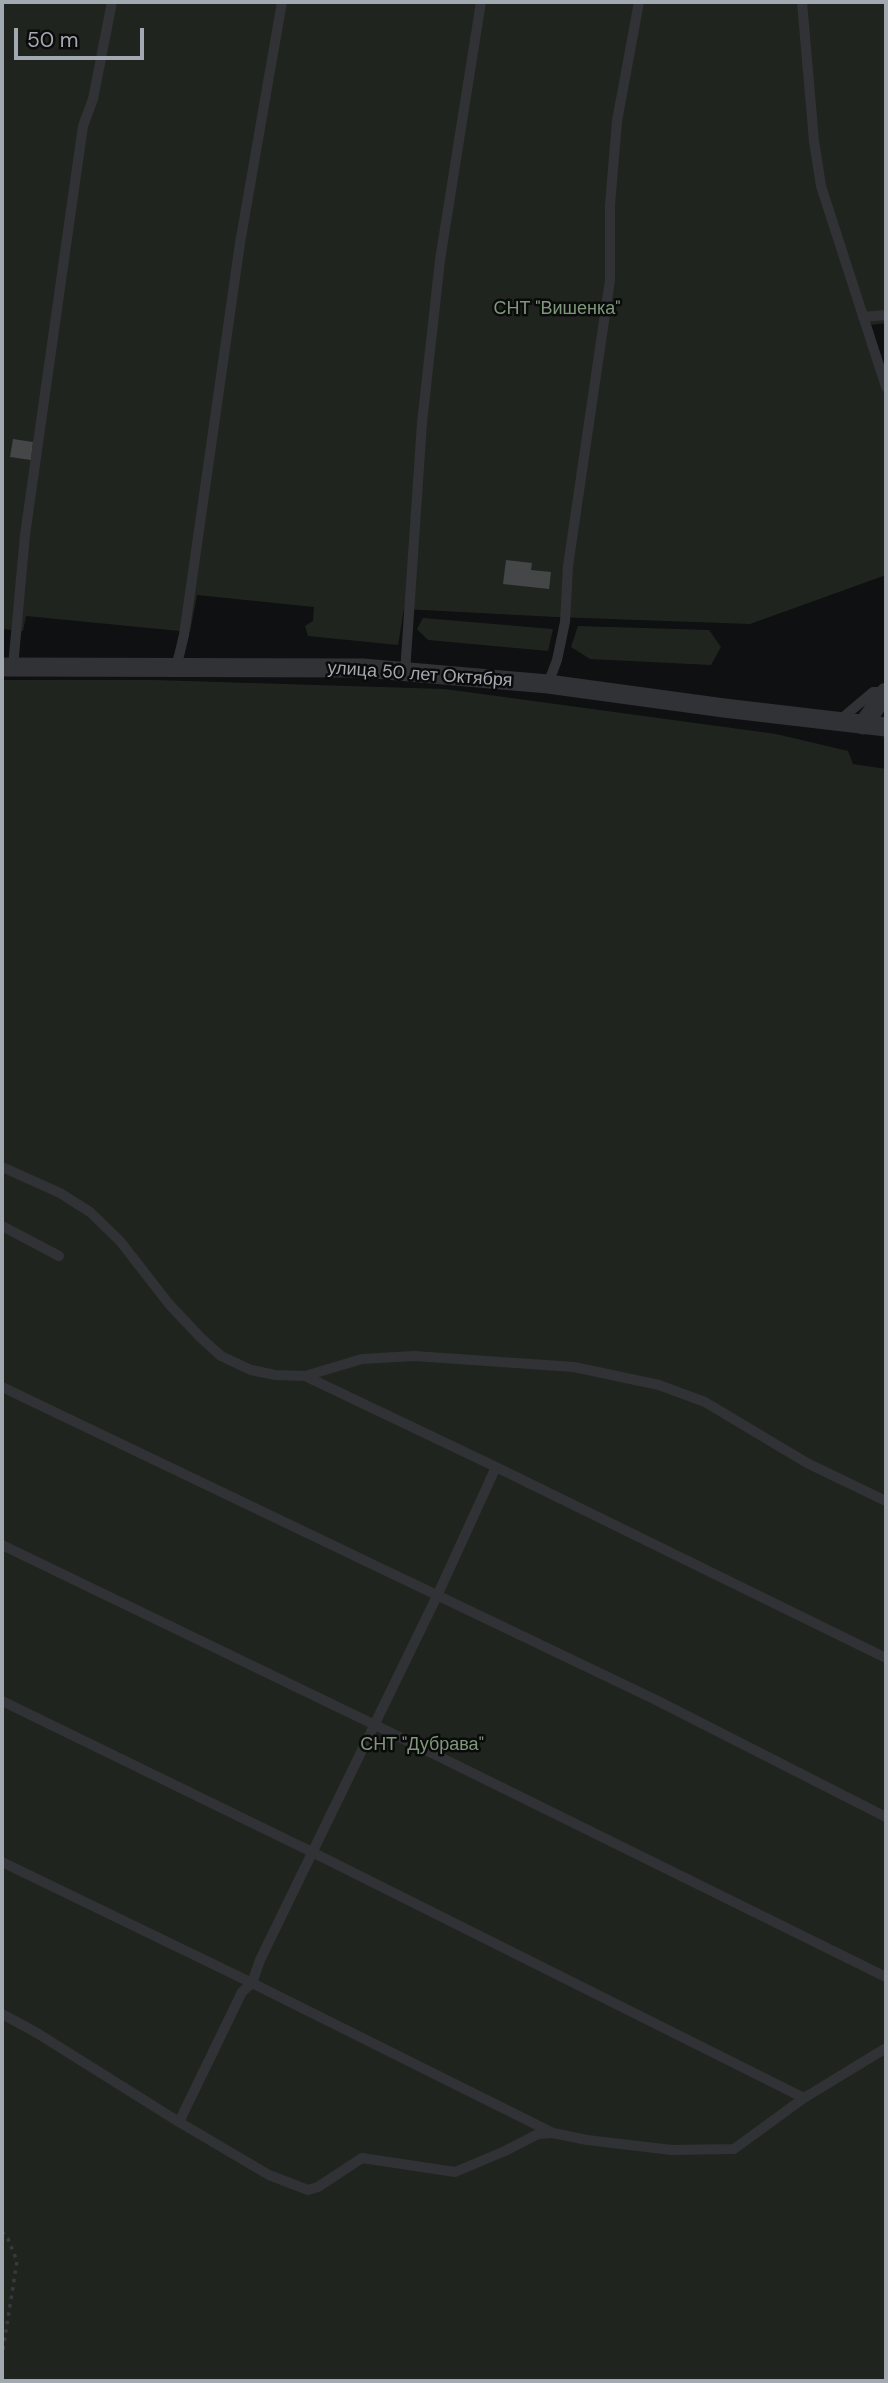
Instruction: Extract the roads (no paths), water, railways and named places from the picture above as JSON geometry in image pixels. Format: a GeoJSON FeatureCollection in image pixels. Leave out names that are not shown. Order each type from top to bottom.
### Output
{"type":"FeatureCollection","features":[{"type":"Feature","properties":{"kind":"street","name":"улица 50 лет Октября"},"geometry":{"type":"LineString","coordinates":[[7,667],[363,668],[548,684],[886,727]]}},
{"type":"Feature","properties":{"kind":"street"},"geometry":{"type":"LineString","coordinates":[[863,725],[886,692]]}},
{"type":"Feature","properties":{"kind":"lane"},"geometry":{"type":"LineString","coordinates":[[7,667],[83,126],[93,99],[112,2]]}},
{"type":"Feature","properties":{"kind":"lane"},"geometry":{"type":"LineString","coordinates":[[176,668],[184,635],[240,243],[282,2]]}},
{"type":"Feature","properties":{"kind":"lane"},"geometry":{"type":"LineString","coordinates":[[405,671],[422,423],[438,273],[481,2]]}},
{"type":"Feature","properties":{"kind":"lane"},"geometry":{"type":"LineString","coordinates":[[548,684],[557,660],[565,622],[568,566],[610,280],[610,205],[617,121],[639,2]]}},
{"type":"Feature","properties":{"kind":"lane"},"geometry":{"type":"LineString","coordinates":[[802,2],[811,114],[821,186],[886,387]]}},
{"type":"Feature","properties":{"kind":"lane"},"geometry":{"type":"LineString","coordinates":[[863,317],[886,315]]}},
{"type":"Feature","properties":{"kind":"lane"},"geometry":{"type":"LineString","coordinates":[[836,722],[849,715],[873,692],[886,692]]}},
{"type":"Feature","properties":{"kind":"lane"},"geometry":{"type":"LineString","coordinates":[[2,1167],[60,1193],[90,1212],[120,1241],[169,1304],[221,1356],[251,1370],[275,1375],[305,1376],[362,1359],[414,1356],[574,1367],[659,1385],[705,1402],[807,1463],[886,1501]]}},
{"type":"Feature","properties":{"kind":"lane"},"geometry":{"type":"LineString","coordinates":[[2,1226],[59,1256]]}},
{"type":"Feature","properties":{"kind":"lane"},"geometry":{"type":"LineString","coordinates":[[305,1376],[886,1658]]}},
{"type":"Feature","properties":{"kind":"lane"},"geometry":{"type":"LineString","coordinates":[[2,1387],[656,1700],[886,1817]]}},
{"type":"Feature","properties":{"kind":"lane"},"geometry":{"type":"LineString","coordinates":[[178,2122],[243,1992],[252,1983],[260,1960],[437,1596],[496,1467]]}},
{"type":"Feature","properties":{"kind":"lane"},"geometry":{"type":"LineString","coordinates":[[2,1545],[886,1977]]}},
{"type":"Feature","properties":{"kind":"lane"},"geometry":{"type":"LineString","coordinates":[[2,1701],[312,1852],[804,2098]]}},
{"type":"Feature","properties":{"kind":"lane"},"geometry":{"type":"LineString","coordinates":[[2,1862],[552,2133],[672,2150],[734,2149],[804,2098],[886,2048]]}},
{"type":"Feature","properties":{"kind":"lane"},"geometry":{"type":"LineString","coordinates":[[2,2014],[269,2175],[308,2190],[318,2187],[362,2158],[455,2172],[538,2134],[552,2133]]}},
{"type":"Feature","properties":{"kind":"park label","name":"СНТ \"Вишенка\""},"geometry":{"type":"Point","coordinates":[557,309]}},
{"type":"Feature","properties":{"kind":"park label","name":"СНТ \"Дубрава\""},"geometry":{"type":"Point","coordinates":[422,1745]}}]}
